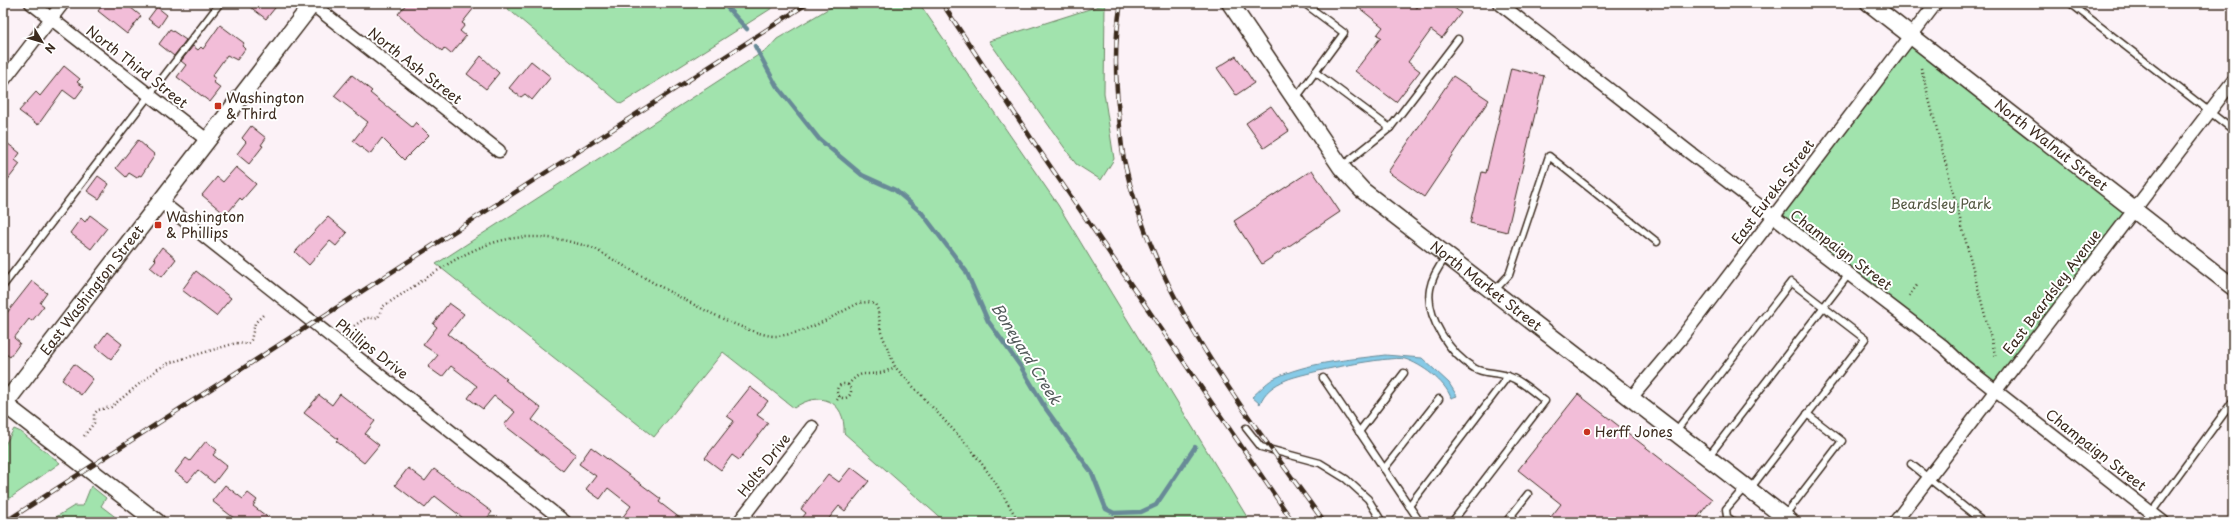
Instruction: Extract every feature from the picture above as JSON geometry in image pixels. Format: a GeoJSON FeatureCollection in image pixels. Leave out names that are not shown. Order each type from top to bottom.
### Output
{"type":"FeatureCollection","features":[{"type":"Feature","properties":{"kind":"street","name":"North Third Street"},"geometry":{"type":"LineString","coordinates":[[31,3],[207,140]]}},
{"type":"Feature","properties":{"kind":"street"},"geometry":{"type":"LineString","coordinates":[[3,81],[63,3]]}},
{"type":"Feature","properties":{"kind":"street","name":"North Market Street"},"geometry":{"type":"LineString","coordinates":[[1230,3],[1341,167],[1362,190],[1787,519]]}},
{"type":"Feature","properties":{"kind":"street","name":"Champaign Street"},"geometry":{"type":"LineString","coordinates":[[1500,3],[1773,217],[1942,346],[1996,391],[2163,522]]}},
{"type":"Feature","properties":{"kind":"street","name":"North Walnut Street"},"geometry":{"type":"LineString","coordinates":[[1869,3],[2233,287]]}},
{"type":"Feature","properties":{"kind":"street","name":"East Eureka Street"},"geometry":{"type":"LineString","coordinates":[[1631,398],[1678,341],[1936,3]]}},
{"type":"Feature","properties":{"kind":"street","name":"East Washington Street"},"geometry":{"type":"LineString","coordinates":[[3,404],[313,4]]}},
{"type":"Feature","properties":{"kind":"street","name":"North Ash Street"},"geometry":{"type":"LineString","coordinates":[[313,4],[499,151]]}},
{"type":"Feature","properties":{"kind":"street","name":"East Beardsley Avenue"},"geometry":{"type":"LineString","coordinates":[[1895,522],[2233,81]]}},
{"type":"Feature","properties":{"kind":"street","name":"Phillips Drive"},"geometry":{"type":"LineString","coordinates":[[160,201],[565,522]]}},
{"type":"Feature","properties":{"kind":"street"},"geometry":{"type":"LineString","coordinates":[[3,404],[149,518]]}},
{"type":"Feature","properties":{"kind":"street","name":"Holts Drive"},"geometry":{"type":"LineString","coordinates":[[739,522],[812,427]]}},
{"type":"Feature","properties":{"kind":"lane"},"geometry":{"type":"LineString","coordinates":[[3,286],[220,3]]}},
{"type":"Feature","properties":{"kind":"lane"},"geometry":{"type":"LineString","coordinates":[[1295,99],[1344,33],[1304,3]]}},
{"type":"Feature","properties":{"kind":"lane"},"geometry":{"type":"LineString","coordinates":[[2070,3],[2233,130]]}},
{"type":"Feature","properties":{"kind":"lane"},"geometry":{"type":"LineString","coordinates":[[1341,167],[1390,128],[1458,39]]}},
{"type":"Feature","properties":{"kind":"lane"},"geometry":{"type":"LineString","coordinates":[[1316,72],[1390,128]]}},
{"type":"Feature","properties":{"kind":"lane"},"geometry":{"type":"LineString","coordinates":[[1494,292],[1508,275],[1549,156],[1657,242]]}},
{"type":"Feature","properties":{"kind":"lane"},"geometry":{"type":"LineString","coordinates":[[1447,255],[1437,269],[1430,289],[1430,308],[1439,330],[1449,347],[1475,369],[1516,379],[1545,401],[1452,522]]}},
{"type":"Feature","properties":{"kind":"lane"},"geometry":{"type":"LineString","coordinates":[[1708,457],[1849,274]]}},
{"type":"Feature","properties":{"kind":"lane"},"geometry":{"type":"LineString","coordinates":[[1675,432],[1791,282],[1865,339],[1747,488],[1726,509],[1727,517],[1734,522]]}},
{"type":"Feature","properties":{"kind":"lane"},"geometry":{"type":"LineString","coordinates":[[1359,432],[1404,373]]}},
{"type":"Feature","properties":{"kind":"lane"},"geometry":{"type":"LineString","coordinates":[[1409,506],[1508,376]]}},
{"type":"Feature","properties":{"kind":"lane"},"geometry":{"type":"LineString","coordinates":[[1323,378],[1420,522]]}},
{"type":"Feature","properties":{"kind":"lane"},"geometry":{"type":"LineString","coordinates":[[1384,469],[1439,399]]}},
{"type":"Feature","properties":{"kind":"lane"},"geometry":{"type":"LineString","coordinates":[[2151,513],[2233,401]]}},
{"type":"Feature","properties":{"kind":"lane"},"geometry":{"type":"LineString","coordinates":[[1787,519],[1842,441],[1807,414]]}},
{"type":"Feature","properties":{"kind":"lane"},"geometry":{"type":"LineString","coordinates":[[1246,428],[1261,447],[1320,463],[1346,479],[1368,499],[1382,522]]}},
{"type":"Feature","properties":{"kind":"lane"},"geometry":{"type":"LineString","coordinates":[[1911,464],[1983,522]]}},
{"type":"Feature","properties":{"kind":"lane"},"geometry":{"type":"LineString","coordinates":[[1506,522],[1528,494]]}},
{"type":"Feature","properties":{"kind":"path"},"geometry":{"type":"LineString","coordinates":[[1921,68],[1996,358]]}},
{"type":"Feature","properties":{"kind":"path"},"geometry":{"type":"LineString","coordinates":[[354,326],[366,318],[378,318],[382,307],[480,246],[514,237],[543,237],[574,241],[595,249],[722,318],[755,333],[776,336],[792,333],[810,328],[859,303],[868,302],[875,304],[878,310],[881,332],[895,367],[971,450],[995,482],[1019,522]]}},
{"type":"Feature","properties":{"kind":"path"},"geometry":{"type":"LineString","coordinates":[[1909,296],[1918,284]]}},
{"type":"Feature","properties":{"kind":"path"},"geometry":{"type":"LineString","coordinates":[[84,436],[94,423],[94,414],[98,410],[111,407],[158,369],[169,363],[236,343],[248,344],[251,340],[255,324],[265,313]]}},
{"type":"Feature","properties":{"kind":"path"},"geometry":{"type":"LineString","coordinates":[[848,385],[858,376],[867,373],[880,373],[895,367]]}},
{"type":"Feature","properties":{"kind":"path"},"geometry":{"type":"LineString","coordinates":[[844,383],[851,388],[850,395],[846,398],[840,396],[837,390],[839,385],[844,383]]}},
{"type":"Feature","properties":{"kind":"path"},"geometry":{"type":"LineString","coordinates":[[837,400],[840,396]]}},
{"type":"Feature","properties":{"kind":"green space"},"geometry":{"type":"Polygon","coordinates":[[[501,3],[780,3],[621,104],[501,3]]]}},
{"type":"Feature","properties":{"kind":"green space"},"geometry":{"type":"Polygon","coordinates":[[[838,3],[919,3],[1058,205],[1250,522],[945,522],[844,433],[841,413],[836,406],[829,401],[821,399],[803,403],[794,408],[723,352],[654,437],[436,264],[769,48],[777,39],[838,3]]]}},
{"type":"Feature","properties":{"kind":"green space"},"geometry":{"type":"Polygon","coordinates":[[[1105,4],[1104,93],[1114,159],[1101,180],[1076,164],[989,41],[1105,4]]]}},
{"type":"Feature","properties":{"kind":"green space","name":"Beardsley Park"},"geometry":{"type":"Polygon","coordinates":[[[1912,42],[2129,212],[1996,386],[1780,217],[1912,42]]]}},
{"type":"Feature","properties":{"kind":"green space"},"geometry":{"type":"Polygon","coordinates":[[[14,429],[21,432],[60,463],[3,503],[3,448],[14,429]]]}},
{"type":"Feature","properties":{"kind":"green space"},"geometry":{"type":"Polygon","coordinates":[[[91,486],[106,498],[101,506],[122,522],[48,522],[74,506],[83,506],[91,486]]]}},
{"type":"Feature","properties":{"kind":"water"},"geometry":{"type":"Polygon","coordinates":[[[1385,355],[1422,358],[1449,383],[1457,396],[1451,398],[1444,386],[1425,369],[1411,361],[1396,358],[1346,365],[1295,377],[1270,389],[1260,404],[1252,397],[1273,379],[1286,373],[1328,362],[1385,355]]]}},
{"type":"Feature","properties":{"kind":"building"},"geometry":{"type":"Polygon","coordinates":[[[104,3],[125,3],[141,16],[127,34],[98,11],[104,3]]]}},
{"type":"Feature","properties":{"kind":"building"},"geometry":{"type":"Polygon","coordinates":[[[245,3],[279,3],[266,19],[245,3]]]}},
{"type":"Feature","properties":{"kind":"building"},"geometry":{"type":"Polygon","coordinates":[[[407,3],[478,3],[462,23],[465,25],[460,31],[466,36],[451,54],[444,48],[442,51],[398,14],[407,3]]]}},
{"type":"Feature","properties":{"kind":"building"},"geometry":{"type":"Polygon","coordinates":[[[1353,3],[1411,3],[1417,8],[1421,3],[1448,3],[1461,13],[1442,38],[1431,30],[1408,62],[1420,71],[1396,102],[1355,71],[1381,37],[1377,35],[1383,27],[1353,3]]]}},
{"type":"Feature","properties":{"kind":"building"},"geometry":{"type":"Polygon","coordinates":[[[157,7],[167,15],[159,27],[148,19],[157,7]]]}},
{"type":"Feature","properties":{"kind":"building"},"geometry":{"type":"Polygon","coordinates":[[[220,25],[244,43],[242,46],[245,49],[237,60],[227,55],[212,76],[216,79],[213,82],[221,88],[210,102],[177,77],[186,65],[181,61],[193,46],[198,50],[201,47],[203,49],[220,25]]]}},
{"type":"Feature","properties":{"kind":"building"},"geometry":{"type":"Polygon","coordinates":[[[170,29],[186,40],[174,56],[159,44],[170,29]]]}},
{"type":"Feature","properties":{"kind":"building"},"geometry":{"type":"Polygon","coordinates":[[[481,56],[499,73],[486,89],[467,74],[481,56]]]}},
{"type":"Feature","properties":{"kind":"building"},"geometry":{"type":"Polygon","coordinates":[[[1236,56],[1254,83],[1236,95],[1217,68],[1236,56]]]}},
{"type":"Feature","properties":{"kind":"building"},"geometry":{"type":"Polygon","coordinates":[[[531,61],[551,77],[532,100],[525,94],[521,97],[509,88],[531,61]]]}},
{"type":"Feature","properties":{"kind":"building"},"geometry":{"type":"Polygon","coordinates":[[[64,66],[80,79],[77,82],[84,87],[75,99],[63,90],[38,125],[19,111],[36,92],[40,96],[64,66]]]}},
{"type":"Feature","properties":{"kind":"building"},"geometry":{"type":"Polygon","coordinates":[[[1511,68],[1544,76],[1507,232],[1470,223],[1482,172],[1486,173],[1511,68]]]}},
{"type":"Feature","properties":{"kind":"building"},"geometry":{"type":"Polygon","coordinates":[[[352,75],[372,91],[370,93],[412,127],[416,122],[429,135],[404,160],[382,138],[370,154],[353,141],[368,122],[334,96],[352,75]]]}},
{"type":"Feature","properties":{"kind":"building"},"geometry":{"type":"Polygon","coordinates":[[[1453,76],[1489,100],[1424,197],[1388,172],[1453,76]]]}},
{"type":"Feature","properties":{"kind":"building"},"geometry":{"type":"Polygon","coordinates":[[[1271,106],[1289,131],[1264,148],[1246,123],[1271,106]]]}},
{"type":"Feature","properties":{"kind":"building"},"geometry":{"type":"Polygon","coordinates":[[[251,126],[266,138],[261,145],[263,146],[249,164],[237,154],[246,142],[242,138],[251,126]]]}},
{"type":"Feature","properties":{"kind":"building"},"geometry":{"type":"Polygon","coordinates":[[[3,140],[20,153],[15,160],[20,164],[3,186],[3,140]]]}},
{"type":"Feature","properties":{"kind":"building"},"geometry":{"type":"Polygon","coordinates":[[[138,140],[155,155],[141,176],[139,175],[137,178],[129,173],[126,177],[116,168],[138,140]]]}},
{"type":"Feature","properties":{"kind":"building"},"geometry":{"type":"Polygon","coordinates":[[[236,167],[256,184],[242,200],[240,198],[226,215],[202,195],[217,177],[223,182],[236,167]]]}},
{"type":"Feature","properties":{"kind":"building"},"geometry":{"type":"Polygon","coordinates":[[[1312,170],[1340,212],[1262,264],[1234,221],[1312,170]]]}},
{"type":"Feature","properties":{"kind":"building"},"geometry":{"type":"Polygon","coordinates":[[[98,176],[109,184],[99,199],[87,191],[98,176]]]}},
{"type":"Feature","properties":{"kind":"building"},"geometry":{"type":"Polygon","coordinates":[[[90,215],[107,228],[91,249],[70,233],[81,218],[85,222],[90,215]]]}},
{"type":"Feature","properties":{"kind":"building"},"geometry":{"type":"Polygon","coordinates":[[[328,217],[347,233],[336,246],[330,241],[309,265],[295,252],[328,217]]]}},
{"type":"Feature","properties":{"kind":"building"},"geometry":{"type":"Polygon","coordinates":[[[162,247],[176,259],[162,277],[150,267],[156,260],[154,258],[162,247]]]}},
{"type":"Feature","properties":{"kind":"building"},"geometry":{"type":"Polygon","coordinates":[[[196,271],[231,298],[216,316],[182,290],[196,271]]]}},
{"type":"Feature","properties":{"kind":"building"},"geometry":{"type":"Polygon","coordinates":[[[32,281],[47,293],[40,303],[44,306],[32,321],[29,319],[14,338],[20,343],[10,357],[3,352],[3,318],[32,281]]]}},
{"type":"Feature","properties":{"kind":"building"},"geometry":{"type":"Polygon","coordinates":[[[449,303],[464,314],[448,334],[507,379],[505,380],[541,408],[532,420],[576,454],[563,471],[504,425],[515,412],[494,396],[483,409],[468,398],[477,386],[451,366],[442,377],[428,367],[438,355],[423,345],[437,327],[433,324],[449,303]]]}},
{"type":"Feature","properties":{"kind":"building"},"geometry":{"type":"Polygon","coordinates":[[[107,332],[122,344],[111,359],[96,347],[107,332]]]}},
{"type":"Feature","properties":{"kind":"building"},"geometry":{"type":"Polygon","coordinates":[[[74,364],[93,379],[81,395],[62,380],[74,364]]]}},
{"type":"Feature","properties":{"kind":"building"},"geometry":{"type":"Polygon","coordinates":[[[750,387],[768,401],[757,415],[768,423],[739,460],[732,455],[721,470],[705,458],[734,421],[727,416],[750,387]]]}},
{"type":"Feature","properties":{"kind":"building"},"geometry":{"type":"Polygon","coordinates":[[[340,394],[375,421],[365,434],[379,445],[364,463],[336,441],[338,439],[304,413],[319,395],[332,405],[340,394]]]}},
{"type":"Feature","properties":{"kind":"building","name":"Herff Jones"},"geometry":{"type":"Polygon","coordinates":[[[1578,394],[1712,499],[1694,522],[1547,522],[1561,504],[1518,470],[1578,394]]]}},
{"type":"Feature","properties":{"kind":"building"},"geometry":{"type":"Polygon","coordinates":[[[206,441],[217,450],[213,455],[227,466],[214,483],[198,470],[188,482],[175,472],[186,458],[190,461],[206,441]]]}},
{"type":"Feature","properties":{"kind":"building"},"geometry":{"type":"Polygon","coordinates":[[[591,447],[661,499],[659,502],[685,522],[619,522],[631,506],[608,488],[600,499],[586,489],[596,476],[579,464],[591,447]]]}},
{"type":"Feature","properties":{"kind":"building"},"geometry":{"type":"Polygon","coordinates":[[[851,467],[869,481],[845,511],[839,506],[826,522],[799,522],[806,513],[801,509],[828,474],[839,482],[851,467]]]}},
{"type":"Feature","properties":{"kind":"building"},"geometry":{"type":"Polygon","coordinates":[[[408,468],[425,481],[434,469],[492,512],[484,522],[468,522],[435,496],[425,508],[395,485],[408,468]]]}},
{"type":"Feature","properties":{"kind":"building"},"geometry":{"type":"Polygon","coordinates":[[[225,485],[243,499],[248,493],[257,500],[253,506],[274,522],[239,522],[212,501],[225,485]]]}},
{"type":"Feature","properties":{"kind":"waterway","name":"Boneyard Creek"},"geometry":{"type":"LineString","coordinates":[[723,3],[747,29]]}},
{"type":"Feature","properties":{"kind":"waterway","name":"Boneyard Creek"},"geometry":{"type":"LineString","coordinates":[[755,46],[776,85],[819,139],[862,175],[895,190],[922,213],[966,271],[988,321],[1021,367],[1046,409],[1092,473],[1106,509],[1114,513],[1141,512],[1156,505],[1195,447]]}},
{"type":"Feature","properties":{"kind":"railway"},"geometry":{"type":"LineString","coordinates":[[5,522],[808,3]]}},
{"type":"Feature","properties":{"kind":"railway"},"geometry":{"type":"LineString","coordinates":[[942,3],[1033,141],[1293,522]]}},
{"type":"Feature","properties":{"kind":"railway"},"geometry":{"type":"LineString","coordinates":[[1121,3],[1117,31],[1116,58],[1120,131],[1124,160],[1138,211],[1157,259],[1179,305],[1205,350],[1233,394],[1324,522]]}},
{"type":"Feature","properties":{"kind":"place","name":"Washington & Third"},"geometry":{"type":"Point","coordinates":[218,106]}},
{"type":"Feature","properties":{"kind":"place","name":"Washington & Phillips"},"geometry":{"type":"Point","coordinates":[158,225]}},
{"type":"Feature","properties":{"kind":"place","name":"Herff Jones"},"geometry":{"type":"Point","coordinates":[1587,432]}}]}
